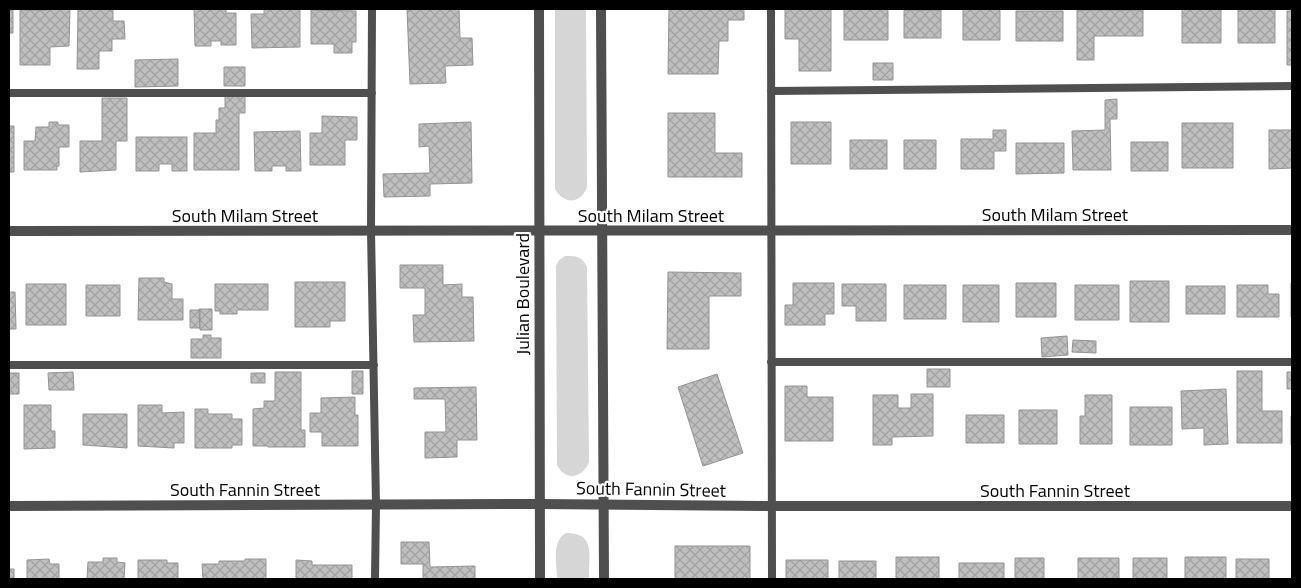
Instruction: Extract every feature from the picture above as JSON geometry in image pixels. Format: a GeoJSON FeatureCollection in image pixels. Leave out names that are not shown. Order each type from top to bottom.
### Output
{"type":"FeatureCollection","features":[{"type":"Feature","properties":{"kind":"street","name":"Julian Boulevard"},"geometry":{"type":"LineString","coordinates":[[539,9],[540,579]]}},
{"type":"Feature","properties":{"kind":"street"},"geometry":{"type":"LineString","coordinates":[[601,9],[604,579]]}},
{"type":"Feature","properties":{"kind":"street","name":"South Milam Street"},"geometry":{"type":"LineString","coordinates":[[9,231],[1292,230]]}},
{"type":"Feature","properties":{"kind":"street","name":"South Fannin Street"},"geometry":{"type":"LineString","coordinates":[[9,506],[604,504],[771,506],[1292,506]]}},
{"type":"Feature","properties":{"kind":"lane"},"geometry":{"type":"LineString","coordinates":[[372,9],[375,579]]}},
{"type":"Feature","properties":{"kind":"lane"},"geometry":{"type":"LineString","coordinates":[[771,9],[772,579]]}},
{"type":"Feature","properties":{"kind":"lane"},"geometry":{"type":"LineString","coordinates":[[771,91],[1292,86]]}},
{"type":"Feature","properties":{"kind":"lane"},"geometry":{"type":"LineString","coordinates":[[9,93],[372,93]]}},
{"type":"Feature","properties":{"kind":"lane"},"geometry":{"type":"LineString","coordinates":[[771,362],[1292,362]]}},
{"type":"Feature","properties":{"kind":"lane"},"geometry":{"type":"LineString","coordinates":[[9,365],[374,365]]}},
{"type":"Feature","properties":{"kind":"shaded area"},"geometry":{"type":"Polygon","coordinates":[[[555,9],[586,9],[587,187],[581,197],[572,200],[563,198],[555,189],[555,9]]]}},
{"type":"Feature","properties":{"kind":"shaded area"},"geometry":{"type":"Polygon","coordinates":[[[565,256],[578,257],[587,267],[589,462],[582,472],[573,476],[564,474],[557,465],[556,266],[559,260],[565,256]]]}},
{"type":"Feature","properties":{"kind":"shaded area"},"geometry":{"type":"Polygon","coordinates":[[[566,533],[576,534],[587,541],[589,547],[589,579],[557,579],[558,541],[566,533]]]}},
{"type":"Feature","properties":{"kind":"building"},"geometry":{"type":"Polygon","coordinates":[[[9,9],[13,9],[13,33],[9,33],[9,9]]]}},
{"type":"Feature","properties":{"kind":"building"},"geometry":{"type":"Polygon","coordinates":[[[70,9],[69,46],[50,47],[50,65],[20,65],[20,10],[70,9]]]}},
{"type":"Feature","properties":{"kind":"building"},"geometry":{"type":"Polygon","coordinates":[[[78,9],[113,9],[113,21],[124,21],[125,39],[112,39],[112,51],[99,51],[99,69],[77,69],[78,9]]]}},
{"type":"Feature","properties":{"kind":"building"},"geometry":{"type":"Polygon","coordinates":[[[194,9],[226,9],[226,13],[236,13],[236,45],[221,45],[221,41],[211,41],[211,46],[195,46],[194,9]]]}},
{"type":"Feature","properties":{"kind":"building"},"geometry":{"type":"Polygon","coordinates":[[[264,9],[300,9],[300,47],[252,48],[251,14],[264,14],[264,9]]]}},
{"type":"Feature","properties":{"kind":"building"},"geometry":{"type":"Polygon","coordinates":[[[407,9],[459,9],[460,38],[472,38],[473,65],[445,66],[446,83],[410,84],[407,9]]]}},
{"type":"Feature","properties":{"kind":"building"},"geometry":{"type":"Polygon","coordinates":[[[669,9],[744,9],[744,20],[728,20],[728,41],[719,41],[718,74],[668,74],[669,9]]]}},
{"type":"Feature","properties":{"kind":"building"},"geometry":{"type":"Polygon","coordinates":[[[785,9],[831,9],[831,71],[799,71],[799,39],[785,39],[785,9]]]}},
{"type":"Feature","properties":{"kind":"building"},"geometry":{"type":"Polygon","coordinates":[[[844,9],[888,9],[888,40],[844,40],[844,9]]]}},
{"type":"Feature","properties":{"kind":"building"},"geometry":{"type":"Polygon","coordinates":[[[963,9],[1000,9],[1000,40],[963,40],[963,9]]]}},
{"type":"Feature","properties":{"kind":"building"},"geometry":{"type":"Polygon","coordinates":[[[1182,9],[1221,9],[1221,43],[1182,43],[1182,9]]]}},
{"type":"Feature","properties":{"kind":"building"},"geometry":{"type":"Polygon","coordinates":[[[1238,9],[1275,9],[1275,43],[1238,43],[1238,9]]]}},
{"type":"Feature","properties":{"kind":"building"},"geometry":{"type":"Polygon","coordinates":[[[311,10],[356,11],[356,42],[352,42],[352,53],[334,53],[334,44],[311,44],[311,10]]]}},
{"type":"Feature","properties":{"kind":"building"},"geometry":{"type":"Polygon","coordinates":[[[904,10],[941,10],[941,38],[904,38],[904,10]]]}},
{"type":"Feature","properties":{"kind":"building"},"geometry":{"type":"Polygon","coordinates":[[[1077,10],[1143,10],[1143,36],[1094,36],[1094,60],[1077,60],[1077,10]]]}},
{"type":"Feature","properties":{"kind":"building"},"geometry":{"type":"Polygon","coordinates":[[[1016,11],[1063,11],[1063,41],[1016,41],[1016,11]]]}},
{"type":"Feature","properties":{"kind":"building"},"geometry":{"type":"Polygon","coordinates":[[[1287,11],[1292,11],[1292,65],[1287,65],[1287,11]]]}},
{"type":"Feature","properties":{"kind":"building"},"geometry":{"type":"Polygon","coordinates":[[[178,59],[178,86],[135,87],[135,60],[178,59]]]}},
{"type":"Feature","properties":{"kind":"building"},"geometry":{"type":"Polygon","coordinates":[[[873,63],[893,63],[893,80],[873,80],[873,63]]]}},
{"type":"Feature","properties":{"kind":"building"},"geometry":{"type":"Polygon","coordinates":[[[224,67],[245,67],[245,86],[224,86],[224,67]]]}},
{"type":"Feature","properties":{"kind":"building"},"geometry":{"type":"Polygon","coordinates":[[[225,94],[245,94],[245,113],[239,113],[239,170],[194,170],[194,133],[216,133],[216,120],[219,120],[219,108],[225,108],[225,94]]]}},
{"type":"Feature","properties":{"kind":"building"},"geometry":{"type":"Polygon","coordinates":[[[102,98],[127,98],[127,141],[116,141],[116,170],[80,172],[80,141],[102,141],[102,98]]]}},
{"type":"Feature","properties":{"kind":"building"},"geometry":{"type":"Polygon","coordinates":[[[1117,99],[1117,119],[1110,119],[1111,170],[1073,170],[1072,131],[1105,130],[1105,100],[1117,99]]]}},
{"type":"Feature","properties":{"kind":"building"},"geometry":{"type":"Polygon","coordinates":[[[668,113],[715,113],[715,153],[742,153],[742,177],[668,177],[668,113]]]}},
{"type":"Feature","properties":{"kind":"building"},"geometry":{"type":"Polygon","coordinates":[[[322,116],[357,117],[357,140],[345,140],[345,165],[310,165],[310,133],[322,133],[322,116]]]}},
{"type":"Feature","properties":{"kind":"building"},"geometry":{"type":"Polygon","coordinates":[[[49,122],[58,122],[58,125],[69,125],[69,147],[59,147],[59,166],[57,166],[57,170],[24,170],[24,141],[35,141],[36,127],[49,127],[49,122]]]}},
{"type":"Feature","properties":{"kind":"building"},"geometry":{"type":"Polygon","coordinates":[[[471,122],[472,183],[430,184],[430,196],[384,197],[383,174],[430,173],[429,146],[419,147],[419,124],[471,122]]]}},
{"type":"Feature","properties":{"kind":"building"},"geometry":{"type":"Polygon","coordinates":[[[791,122],[831,122],[831,164],[791,164],[791,122]]]}},
{"type":"Feature","properties":{"kind":"building"},"geometry":{"type":"Polygon","coordinates":[[[1182,123],[1233,123],[1233,168],[1182,168],[1182,123]]]}},
{"type":"Feature","properties":{"kind":"building"},"geometry":{"type":"Polygon","coordinates":[[[9,126],[14,126],[14,172],[9,172],[9,126]]]}},
{"type":"Feature","properties":{"kind":"building"},"geometry":{"type":"Polygon","coordinates":[[[993,130],[1006,130],[1006,151],[994,151],[994,169],[961,169],[961,139],[993,139],[993,130]]]}},
{"type":"Feature","properties":{"kind":"building"},"geometry":{"type":"Polygon","coordinates":[[[1269,130],[1292,130],[1292,168],[1269,169],[1269,130]]]}},
{"type":"Feature","properties":{"kind":"building"},"geometry":{"type":"Polygon","coordinates":[[[300,131],[301,171],[286,171],[286,166],[272,166],[272,171],[255,171],[254,132],[300,131]]]}},
{"type":"Feature","properties":{"kind":"building"},"geometry":{"type":"Polygon","coordinates":[[[136,137],[187,137],[187,171],[172,171],[172,164],[159,164],[159,171],[136,171],[136,137]]]}},
{"type":"Feature","properties":{"kind":"building"},"geometry":{"type":"Polygon","coordinates":[[[850,140],[887,140],[887,169],[850,169],[850,140]]]}},
{"type":"Feature","properties":{"kind":"building"},"geometry":{"type":"Polygon","coordinates":[[[904,140],[936,140],[936,169],[904,169],[904,140]]]}},
{"type":"Feature","properties":{"kind":"building"},"geometry":{"type":"Polygon","coordinates":[[[1131,142],[1168,142],[1168,171],[1131,171],[1131,142]]]}},
{"type":"Feature","properties":{"kind":"building"},"geometry":{"type":"Polygon","coordinates":[[[1016,143],[1064,143],[1064,173],[1016,174],[1016,143]]]}},
{"type":"Feature","properties":{"kind":"building"},"geometry":{"type":"Polygon","coordinates":[[[400,265],[443,265],[443,285],[462,284],[462,297],[473,297],[474,341],[414,342],[413,315],[425,315],[425,288],[400,288],[400,265]]]}},
{"type":"Feature","properties":{"kind":"building"},"geometry":{"type":"Polygon","coordinates":[[[668,272],[741,273],[741,296],[709,296],[709,349],[667,349],[668,272]]]}},
{"type":"Feature","properties":{"kind":"building"},"geometry":{"type":"Polygon","coordinates":[[[139,278],[164,278],[164,282],[172,284],[172,299],[183,299],[183,320],[138,320],[139,278]]]}},
{"type":"Feature","properties":{"kind":"building"},"geometry":{"type":"Polygon","coordinates":[[[1130,281],[1169,281],[1169,322],[1130,322],[1130,281]]]}},
{"type":"Feature","properties":{"kind":"building"},"geometry":{"type":"Polygon","coordinates":[[[295,282],[345,282],[345,321],[330,321],[330,327],[295,327],[295,282]]]}},
{"type":"Feature","properties":{"kind":"building"},"geometry":{"type":"Polygon","coordinates":[[[793,283],[834,283],[834,314],[825,314],[825,325],[785,325],[785,305],[793,305],[793,283]]]}},
{"type":"Feature","properties":{"kind":"building"},"geometry":{"type":"Polygon","coordinates":[[[1016,283],[1056,283],[1056,317],[1016,317],[1016,283]]]}},
{"type":"Feature","properties":{"kind":"building"},"geometry":{"type":"Polygon","coordinates":[[[1292,283],[1292,317],[1291,317],[1292,283]]]}},
{"type":"Feature","properties":{"kind":"building"},"geometry":{"type":"Polygon","coordinates":[[[26,284],[66,284],[66,325],[26,325],[26,284]]]}},
{"type":"Feature","properties":{"kind":"building"},"geometry":{"type":"Polygon","coordinates":[[[215,284],[268,284],[268,310],[237,310],[237,314],[220,314],[220,311],[215,311],[215,284]]]}},
{"type":"Feature","properties":{"kind":"building"},"geometry":{"type":"Polygon","coordinates":[[[842,284],[886,284],[886,321],[856,321],[856,306],[842,306],[842,284]]]}},
{"type":"Feature","properties":{"kind":"building"},"geometry":{"type":"Polygon","coordinates":[[[86,285],[120,285],[120,316],[86,316],[86,285]]]}},
{"type":"Feature","properties":{"kind":"building"},"geometry":{"type":"Polygon","coordinates":[[[904,285],[946,285],[946,319],[904,319],[904,285]]]}},
{"type":"Feature","properties":{"kind":"building"},"geometry":{"type":"Polygon","coordinates":[[[963,285],[999,285],[999,322],[963,322],[963,285]]]}},
{"type":"Feature","properties":{"kind":"building"},"geometry":{"type":"Polygon","coordinates":[[[1075,285],[1119,285],[1119,320],[1075,320],[1075,285]]]}},
{"type":"Feature","properties":{"kind":"building"},"geometry":{"type":"Polygon","coordinates":[[[1237,285],[1268,285],[1268,294],[1279,294],[1279,317],[1237,317],[1237,285]]]}},
{"type":"Feature","properties":{"kind":"building"},"geometry":{"type":"Polygon","coordinates":[[[1186,286],[1225,286],[1225,314],[1186,314],[1186,286]]]}},
{"type":"Feature","properties":{"kind":"building"},"geometry":{"type":"Polygon","coordinates":[[[9,292],[15,292],[16,329],[9,329],[9,292]]]}},
{"type":"Feature","properties":{"kind":"building"},"geometry":{"type":"Polygon","coordinates":[[[199,309],[212,309],[212,330],[200,330],[199,309]]]}},
{"type":"Feature","properties":{"kind":"building"},"geometry":{"type":"Polygon","coordinates":[[[190,310],[200,310],[200,328],[190,328],[190,310]]]}},
{"type":"Feature","properties":{"kind":"building"},"geometry":{"type":"Polygon","coordinates":[[[203,335],[211,335],[211,338],[221,338],[221,358],[191,358],[191,339],[203,339],[203,335]]]}},
{"type":"Feature","properties":{"kind":"building"},"geometry":{"type":"Polygon","coordinates":[[[1067,336],[1068,355],[1042,357],[1041,338],[1067,336]]]}},
{"type":"Feature","properties":{"kind":"building"},"geometry":{"type":"Polygon","coordinates":[[[1073,340],[1096,341],[1096,353],[1072,352],[1073,340]]]}},
{"type":"Feature","properties":{"kind":"building"},"geometry":{"type":"Polygon","coordinates":[[[927,369],[950,369],[950,387],[927,387],[927,369]]]}},
{"type":"Feature","properties":{"kind":"building"},"geometry":{"type":"Polygon","coordinates":[[[352,371],[363,371],[363,394],[352,394],[352,371]]]}},
{"type":"Feature","properties":{"kind":"building"},"geometry":{"type":"Polygon","coordinates":[[[1237,371],[1262,371],[1262,411],[1282,411],[1282,443],[1237,443],[1237,371]]]}},
{"type":"Feature","properties":{"kind":"building"},"geometry":{"type":"Polygon","coordinates":[[[73,372],[74,390],[49,390],[48,373],[73,372]]]}},
{"type":"Feature","properties":{"kind":"building"},"geometry":{"type":"Polygon","coordinates":[[[275,372],[301,372],[301,430],[305,430],[305,447],[253,446],[253,409],[264,408],[264,401],[275,401],[275,372]]]}},
{"type":"Feature","properties":{"kind":"building"},"geometry":{"type":"Polygon","coordinates":[[[1287,372],[1292,372],[1292,389],[1287,389],[1287,372]]]}},
{"type":"Feature","properties":{"kind":"building"},"geometry":{"type":"Polygon","coordinates":[[[9,373],[19,373],[19,394],[9,394],[9,373]]]}},
{"type":"Feature","properties":{"kind":"building"},"geometry":{"type":"Polygon","coordinates":[[[251,373],[265,373],[265,383],[251,383],[251,373]]]}},
{"type":"Feature","properties":{"kind":"building"},"geometry":{"type":"Polygon","coordinates":[[[717,374],[743,453],[703,466],[678,387],[717,374]]]}},
{"type":"Feature","properties":{"kind":"building"},"geometry":{"type":"Polygon","coordinates":[[[785,386],[807,386],[807,397],[833,397],[833,441],[785,441],[785,386]]]}},
{"type":"Feature","properties":{"kind":"building"},"geometry":{"type":"Polygon","coordinates":[[[476,387],[477,440],[457,440],[457,457],[425,458],[425,432],[446,432],[445,399],[414,399],[414,388],[476,387]]]}},
{"type":"Feature","properties":{"kind":"building"},"geometry":{"type":"Polygon","coordinates":[[[1226,389],[1228,444],[1204,445],[1204,428],[1182,429],[1181,391],[1226,389]]]}},
{"type":"Feature","properties":{"kind":"building"},"geometry":{"type":"Polygon","coordinates":[[[911,394],[933,394],[933,436],[892,437],[892,445],[873,445],[873,395],[898,395],[898,408],[911,408],[911,394]]]}},
{"type":"Feature","properties":{"kind":"building"},"geometry":{"type":"Polygon","coordinates":[[[1085,395],[1112,395],[1112,444],[1080,444],[1080,416],[1085,416],[1085,395]]]}},
{"type":"Feature","properties":{"kind":"building"},"geometry":{"type":"Polygon","coordinates":[[[355,397],[355,415],[358,415],[358,446],[322,446],[322,432],[310,432],[310,413],[321,413],[321,398],[355,397]]]}},
{"type":"Feature","properties":{"kind":"building"},"geometry":{"type":"Polygon","coordinates":[[[24,405],[51,405],[51,431],[55,431],[55,448],[24,449],[24,405]]]}},
{"type":"Feature","properties":{"kind":"building"},"geometry":{"type":"Polygon","coordinates":[[[138,405],[162,405],[162,413],[184,412],[184,443],[174,443],[174,448],[138,446],[138,405]]]}},
{"type":"Feature","properties":{"kind":"building"},"geometry":{"type":"Polygon","coordinates":[[[1130,407],[1172,407],[1172,445],[1130,445],[1130,407]]]}},
{"type":"Feature","properties":{"kind":"building"},"geometry":{"type":"Polygon","coordinates":[[[195,409],[208,409],[208,414],[232,414],[232,419],[242,419],[242,445],[232,445],[232,448],[195,448],[195,409]]]}},
{"type":"Feature","properties":{"kind":"building"},"geometry":{"type":"Polygon","coordinates":[[[1019,410],[1057,410],[1057,444],[1019,444],[1019,410]]]}},
{"type":"Feature","properties":{"kind":"building"},"geometry":{"type":"Polygon","coordinates":[[[83,414],[127,414],[127,448],[83,445],[83,414]]]}},
{"type":"Feature","properties":{"kind":"building"},"geometry":{"type":"Polygon","coordinates":[[[966,415],[1004,415],[1004,443],[966,443],[966,415]]]}},
{"type":"Feature","properties":{"kind":"building"},"geometry":{"type":"Polygon","coordinates":[[[1292,416],[1292,445],[1291,445],[1292,416]]]}},
{"type":"Feature","properties":{"kind":"building"},"geometry":{"type":"Polygon","coordinates":[[[401,542],[429,542],[430,567],[475,566],[475,579],[423,579],[423,564],[401,564],[401,542]]]}},
{"type":"Feature","properties":{"kind":"building"},"geometry":{"type":"Polygon","coordinates":[[[675,546],[750,546],[750,579],[675,579],[675,546]]]}},
{"type":"Feature","properties":{"kind":"building"},"geometry":{"type":"Polygon","coordinates":[[[896,557],[939,557],[939,579],[896,579],[896,557]]]}},
{"type":"Feature","properties":{"kind":"building"},"geometry":{"type":"Polygon","coordinates":[[[1185,557],[1226,557],[1226,579],[1185,579],[1185,557]]]}},
{"type":"Feature","properties":{"kind":"building"},"geometry":{"type":"Polygon","coordinates":[[[103,558],[117,558],[117,562],[125,563],[124,579],[87,579],[88,562],[103,562],[103,558]]]}},
{"type":"Feature","properties":{"kind":"building"},"geometry":{"type":"Polygon","coordinates":[[[1015,558],[1044,558],[1044,579],[1015,579],[1015,558]]]}},
{"type":"Feature","properties":{"kind":"building"},"geometry":{"type":"Polygon","coordinates":[[[1078,558],[1119,558],[1119,579],[1078,579],[1078,558]]]}},
{"type":"Feature","properties":{"kind":"building"},"geometry":{"type":"Polygon","coordinates":[[[1133,558],[1167,558],[1167,579],[1133,579],[1133,558]]]}},
{"type":"Feature","properties":{"kind":"building"},"geometry":{"type":"Polygon","coordinates":[[[49,559],[50,564],[59,564],[59,579],[27,579],[27,560],[49,559]]]}},
{"type":"Feature","properties":{"kind":"building"},"geometry":{"type":"Polygon","coordinates":[[[245,559],[266,559],[266,579],[203,579],[202,564],[219,564],[219,561],[245,561],[245,559]]]}},
{"type":"Feature","properties":{"kind":"building"},"geometry":{"type":"Polygon","coordinates":[[[1236,559],[1269,559],[1269,579],[1236,579],[1236,559]]]}},
{"type":"Feature","properties":{"kind":"building"},"geometry":{"type":"Polygon","coordinates":[[[138,560],[167,560],[167,563],[178,563],[178,579],[138,579],[138,560]]]}},
{"type":"Feature","properties":{"kind":"building"},"geometry":{"type":"Polygon","coordinates":[[[296,560],[312,561],[312,565],[352,565],[352,579],[296,579],[296,560]]]}},
{"type":"Feature","properties":{"kind":"building"},"geometry":{"type":"Polygon","coordinates":[[[786,560],[828,560],[828,579],[786,579],[786,560]]]}},
{"type":"Feature","properties":{"kind":"building"},"geometry":{"type":"Polygon","coordinates":[[[839,561],[876,561],[876,579],[839,579],[839,561]]]}},
{"type":"Feature","properties":{"kind":"building"},"geometry":{"type":"Polygon","coordinates":[[[959,563],[1004,563],[1004,579],[959,579],[959,563]]]}},
{"type":"Feature","properties":{"kind":"building"},"geometry":{"type":"Polygon","coordinates":[[[9,569],[14,569],[14,579],[9,579],[9,569]]]}}]}
